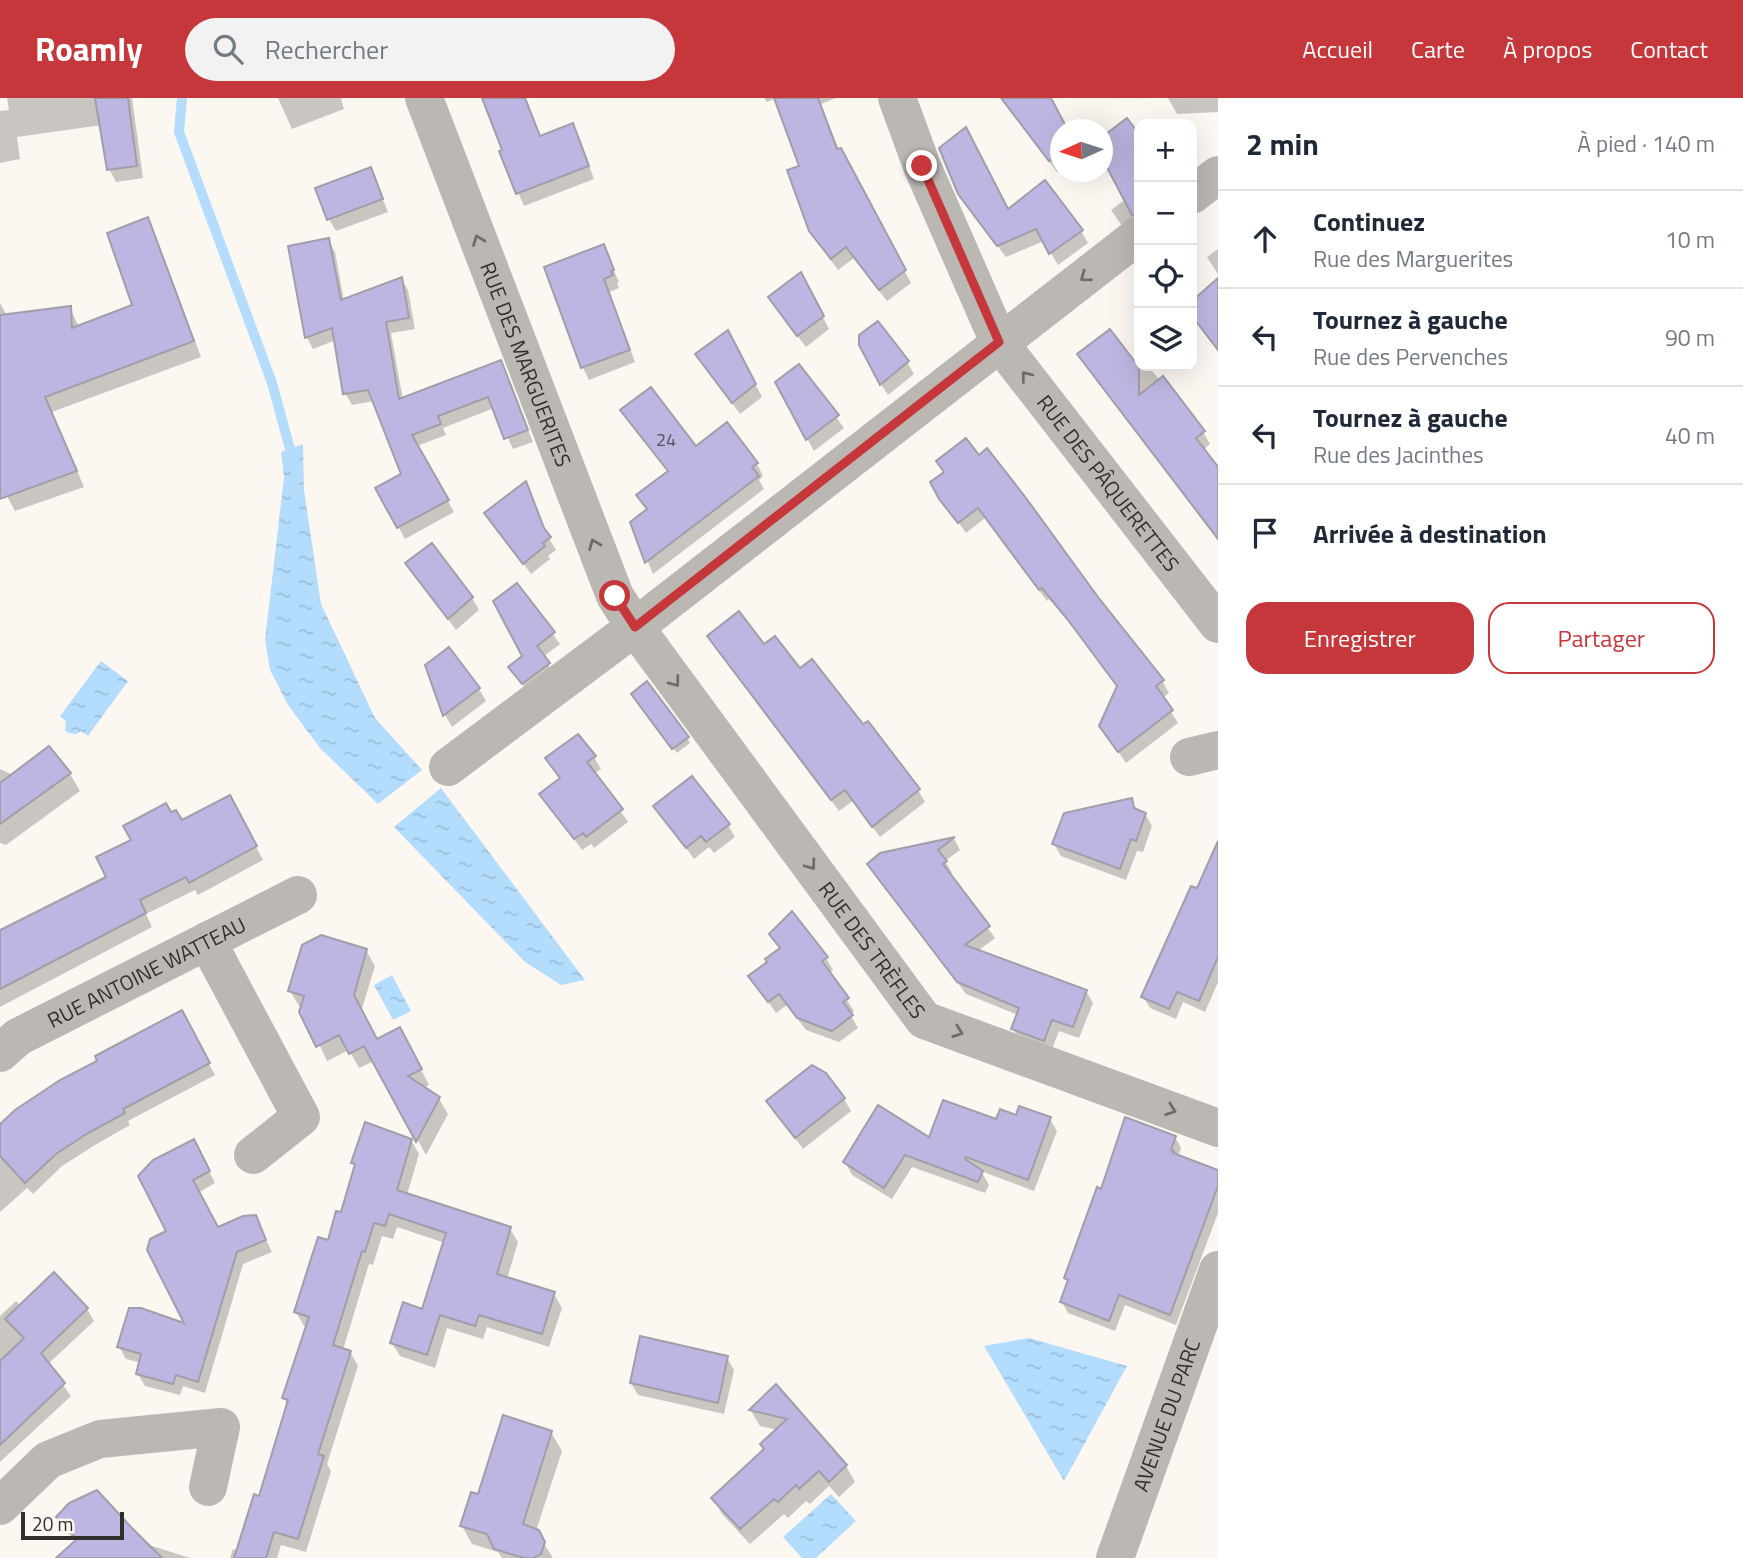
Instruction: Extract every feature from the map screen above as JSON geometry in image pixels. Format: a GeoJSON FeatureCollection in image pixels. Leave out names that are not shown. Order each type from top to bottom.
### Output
{"type":"FeatureCollection","features":[{"type":"Feature","properties":{"kind":"street","name":"RUE DES MARGUERITES"},"geometry":{"type":"LineString","coordinates":[[424,98],[590,537],[615,596],[635,627]]}},
{"type":"Feature","properties":{"kind":"street","name":"RUE DES PÂQUERETTES"},"geometry":{"type":"LineString","coordinates":[[897,98],[922,166],[999,342],[1218,624]]}},
{"type":"Feature","properties":{"kind":"street"},"geometry":{"type":"LineString","coordinates":[[1197,191],[1218,175]]}},
{"type":"Feature","properties":{"kind":"street"},"geometry":{"type":"LineString","coordinates":[[448,768],[635,627],[1134,239]]}},
{"type":"Feature","properties":{"kind":"street","name":"RUE DES TRÈFLES"},"geometry":{"type":"LineString","coordinates":[[635,627],[924,1020],[1218,1128]]}},
{"type":"Feature","properties":{"kind":"street","name":"RUE ANTOINE WATTEAU"},"geometry":{"type":"LineString","coordinates":[[0,1053],[18,1037],[298,895]]}},
{"type":"Feature","properties":{"kind":"street"},"geometry":{"type":"LineString","coordinates":[[207,941],[301,1117],[253,1155]]}},
{"type":"Feature","properties":{"kind":"street","name":"AVENUE DU PARC"},"geometry":{"type":"LineString","coordinates":[[1115,1558],[1218,1270]]}},
{"type":"Feature","properties":{"kind":"street"},"geometry":{"type":"LineString","coordinates":[[0,1506],[48,1460],[100,1438],[221,1427],[208,1487]]}},
{"type":"Feature","properties":{"kind":"water"},"geometry":{"type":"Polygon","coordinates":[[[303,444],[304,490],[321,604],[375,718],[422,770],[378,804],[320,748],[288,705],[270,670],[265,640],[284,477],[281,452],[303,444]]]}},
{"type":"Feature","properties":{"kind":"water"},"geometry":{"type":"Polygon","coordinates":[[[101,661],[128,681],[88,736],[81,731],[77,734],[68,733],[65,730],[66,721],[60,716],[101,661]]]}},
{"type":"Feature","properties":{"kind":"water"},"geometry":{"type":"Polygon","coordinates":[[[441,788],[585,980],[561,985],[525,962],[394,827],[441,788]]]}},
{"type":"Feature","properties":{"kind":"water"},"geometry":{"type":"Polygon","coordinates":[[[392,975],[411,1011],[393,1020],[374,985],[392,975]]]}},
{"type":"Feature","properties":{"kind":"water"},"geometry":{"type":"Polygon","coordinates":[[[1029,1338],[1127,1366],[1064,1481],[984,1346],[1029,1338]]]}},
{"type":"Feature","properties":{"kind":"water"},"geometry":{"type":"Polygon","coordinates":[[[831,1494],[856,1521],[816,1558],[802,1558],[783,1537],[831,1494]]]}},
{"type":"Feature","properties":{"kind":"building"},"geometry":{"type":"Polygon","coordinates":[[[95,98],[128,98],[137,166],[107,170],[95,98]]]}},
{"type":"Feature","properties":{"kind":"building"},"geometry":{"type":"Polygon","coordinates":[[[482,98],[525,98],[540,136],[573,123],[589,166],[516,194],[482,98]]]}},
{"type":"Feature","properties":{"kind":"building"},"geometry":{"type":"Polygon","coordinates":[[[774,98],[818,98],[837,149],[841,148],[906,270],[879,290],[846,247],[831,259],[809,231],[787,170],[799,166],[774,98]]]}},
{"type":"Feature","properties":{"kind":"building"},"geometry":{"type":"Polygon","coordinates":[[[1001,98],[1051,98],[1062,119],[1050,119],[1049,161],[1001,98]]]}},
{"type":"Feature","properties":{"kind":"building"},"geometry":{"type":"Polygon","coordinates":[[[1127,118],[1134,127],[1134,215],[1113,179],[1113,129],[1127,118]]]}},
{"type":"Feature","properties":{"kind":"building"},"geometry":{"type":"Polygon","coordinates":[[[966,127],[1008,209],[1045,180],[1083,230],[1049,254],[1036,229],[997,246],[958,194],[939,148],[966,127]]]}},
{"type":"Feature","properties":{"kind":"building"},"geometry":{"type":"Polygon","coordinates":[[[371,167],[383,199],[327,220],[315,188],[371,167]]]}},
{"type":"Feature","properties":{"kind":"building"},"geometry":{"type":"Polygon","coordinates":[[[148,217],[194,341],[45,397],[77,471],[0,499],[0,315],[71,306],[72,328],[132,305],[107,233],[148,217]]]}},
{"type":"Feature","properties":{"kind":"building"},"geometry":{"type":"Polygon","coordinates":[[[329,238],[341,300],[402,277],[409,318],[386,322],[399,399],[501,360],[528,430],[504,439],[488,397],[438,416],[441,424],[412,435],[449,500],[397,528],[375,488],[401,474],[368,390],[343,394],[332,328],[305,338],[288,246],[329,238]]]}},
{"type":"Feature","properties":{"kind":"building"},"geometry":{"type":"Polygon","coordinates":[[[604,244],[614,270],[611,271],[613,275],[604,279],[630,350],[581,368],[544,267],[604,244]]]}},
{"type":"Feature","properties":{"kind":"building"},"geometry":{"type":"Polygon","coordinates":[[[801,272],[824,316],[797,336],[768,297],[801,272]]]}},
{"type":"Feature","properties":{"kind":"building"},"geometry":{"type":"Polygon","coordinates":[[[1218,278],[1218,350],[1197,323],[1197,297],[1218,278]]]}},
{"type":"Feature","properties":{"kind":"building"},"geometry":{"type":"Polygon","coordinates":[[[878,321],[909,361],[880,385],[859,345],[859,335],[878,321]]]}},
{"type":"Feature","properties":{"kind":"building"},"geometry":{"type":"Polygon","coordinates":[[[1110,329],[1134,360],[1134,371],[1139,371],[1139,395],[1163,376],[1205,431],[1196,438],[1218,467],[1218,539],[1077,354],[1110,329]]]}},
{"type":"Feature","properties":{"kind":"building"},"geometry":{"type":"Polygon","coordinates":[[[728,330],[756,384],[732,403],[695,354],[728,330]]]}},
{"type":"Feature","properties":{"kind":"building"},"geometry":{"type":"Polygon","coordinates":[[[799,364],[839,415],[806,440],[775,382],[799,364]]]}},
{"type":"Feature","properties":{"kind":"building"},"geometry":{"type":"Polygon","coordinates":[[[651,387],[696,446],[727,422],[758,463],[752,467],[759,476],[645,563],[630,522],[647,509],[636,495],[668,471],[620,410],[651,387]]]}},
{"type":"Feature","properties":{"kind":"building"},"geometry":{"type":"Polygon","coordinates":[[[966,438],[979,455],[987,448],[1098,597],[1164,680],[1156,686],[1173,710],[1118,752],[1099,726],[1117,686],[1042,588],[1039,590],[978,508],[958,523],[939,499],[930,482],[944,472],[936,461],[966,438]]]}},
{"type":"Feature","properties":{"kind":"building"},"geometry":{"type":"Polygon","coordinates":[[[526,481],[544,528],[551,537],[543,543],[545,546],[523,564],[484,513],[526,481]]]}},
{"type":"Feature","properties":{"kind":"building"},"geometry":{"type":"Polygon","coordinates":[[[432,543],[473,597],[448,619],[405,563],[432,543]]]}},
{"type":"Feature","properties":{"kind":"building"},"geometry":{"type":"Polygon","coordinates":[[[517,583],[555,632],[537,646],[550,663],[522,684],[508,667],[522,656],[493,601],[517,583]]]}},
{"type":"Feature","properties":{"kind":"building"},"geometry":{"type":"Polygon","coordinates":[[[739,611],[764,644],[775,636],[800,668],[812,659],[863,724],[868,721],[920,789],[872,827],[845,790],[831,800],[707,636],[739,611]]]}},
{"type":"Feature","properties":{"kind":"building"},"geometry":{"type":"Polygon","coordinates":[[[449,647],[480,688],[443,716],[425,665],[449,647]]]}},
{"type":"Feature","properties":{"kind":"building"},"geometry":{"type":"Polygon","coordinates":[[[647,681],[689,737],[672,749],[631,694],[647,681]]]}},
{"type":"Feature","properties":{"kind":"building"},"geometry":{"type":"Polygon","coordinates":[[[578,734],[596,756],[587,762],[623,809],[586,837],[583,833],[574,839],[539,794],[560,778],[545,758],[578,734]]]}},
{"type":"Feature","properties":{"kind":"building"},"geometry":{"type":"Polygon","coordinates":[[[49,746],[71,773],[0,824],[0,783],[49,746]]]}},
{"type":"Feature","properties":{"kind":"building"},"geometry":{"type":"Polygon","coordinates":[[[692,776],[730,824],[706,842],[701,836],[686,848],[653,806],[692,776]]]}},
{"type":"Feature","properties":{"kind":"building"},"geometry":{"type":"Polygon","coordinates":[[[230,795],[257,846],[189,883],[186,877],[140,900],[146,913],[0,989],[0,930],[106,877],[96,857],[131,840],[123,826],[166,803],[171,812],[176,810],[182,820],[230,795]]]}},
{"type":"Feature","properties":{"kind":"building"},"geometry":{"type":"Polygon","coordinates":[[[1132,798],[1134,808],[1146,813],[1136,841],[1131,839],[1120,869],[1052,844],[1064,813],[1132,798]]]}},
{"type":"Feature","properties":{"kind":"building"},"geometry":{"type":"Polygon","coordinates":[[[955,837],[938,850],[947,861],[943,864],[990,926],[965,945],[1087,990],[1073,1027],[1052,1020],[1044,1041],[1011,1029],[1019,1008],[957,982],[867,864],[880,853],[955,837]]]}},
{"type":"Feature","properties":{"kind":"building"},"geometry":{"type":"Polygon","coordinates":[[[1218,841],[1218,957],[1199,1001],[1177,992],[1169,1009],[1141,997],[1191,886],[1197,888],[1218,841]]]}},
{"type":"Feature","properties":{"kind":"building"},"geometry":{"type":"Polygon","coordinates":[[[792,911],[828,957],[822,961],[849,998],[843,1002],[853,1015],[832,1031],[797,1018],[779,994],[768,1002],[748,976],[780,948],[769,934],[792,911]]]}},
{"type":"Feature","properties":{"kind":"building"},"geometry":{"type":"Polygon","coordinates":[[[321,935],[367,949],[354,995],[377,1039],[400,1027],[422,1069],[408,1076],[440,1097],[416,1142],[364,1046],[349,1054],[339,1035],[316,1047],[299,1012],[304,996],[288,991],[302,945],[321,935]]]}},
{"type":"Feature","properties":{"kind":"building"},"geometry":{"type":"Polygon","coordinates":[[[182,1010],[210,1063],[123,1109],[125,1113],[56,1154],[25,1183],[0,1156],[0,1124],[15,1110],[60,1080],[97,1061],[95,1056],[182,1010]]]}},
{"type":"Feature","properties":{"kind":"building"},"geometry":{"type":"Polygon","coordinates":[[[812,1065],[826,1073],[845,1098],[795,1138],[766,1101],[812,1065]]]}},
{"type":"Feature","properties":{"kind":"building"},"geometry":{"type":"Polygon","coordinates":[[[943,1100],[996,1119],[1000,1109],[1016,1115],[1019,1106],[1051,1117],[1028,1180],[966,1157],[965,1159],[983,1171],[978,1182],[905,1155],[884,1188],[843,1162],[878,1105],[929,1137],[943,1100]]]}},
{"type":"Feature","properties":{"kind":"building"},"geometry":{"type":"Polygon","coordinates":[[[1125,1117],[1176,1136],[1171,1150],[1173,1153],[1218,1170],[1218,1186],[1170,1315],[1119,1295],[1109,1321],[1060,1302],[1068,1280],[1064,1278],[1097,1187],[1101,1189],[1125,1117]]]}},
{"type":"Feature","properties":{"kind":"building"},"geometry":{"type":"Polygon","coordinates":[[[365,1122],[412,1139],[397,1190],[511,1227],[497,1274],[555,1292],[542,1334],[479,1315],[475,1326],[440,1315],[427,1355],[390,1343],[403,1302],[422,1309],[446,1233],[389,1214],[385,1226],[374,1223],[365,1252],[362,1251],[333,1345],[351,1351],[318,1454],[324,1456],[298,1539],[274,1532],[266,1558],[234,1558],[254,1494],[259,1496],[288,1400],[282,1398],[309,1317],[294,1312],[318,1237],[328,1240],[336,1211],[341,1212],[355,1164],[351,1163],[365,1122]]]}},
{"type":"Feature","properties":{"kind":"building"},"geometry":{"type":"Polygon","coordinates":[[[194,1139],[210,1171],[193,1180],[218,1227],[243,1216],[256,1215],[266,1240],[237,1252],[198,1382],[176,1375],[173,1384],[136,1374],[141,1354],[117,1347],[129,1308],[141,1308],[184,1323],[147,1250],[150,1239],[166,1231],[138,1176],[153,1160],[194,1139]]]}},
{"type":"Feature","properties":{"kind":"building"},"geometry":{"type":"Polygon","coordinates":[[[54,1272],[88,1308],[41,1353],[65,1383],[0,1445],[0,1361],[24,1338],[5,1319],[54,1272]]]}},
{"type":"Feature","properties":{"kind":"building"},"geometry":{"type":"Polygon","coordinates":[[[640,1336],[728,1356],[718,1403],[630,1383],[640,1336]]]}},
{"type":"Feature","properties":{"kind":"building"},"geometry":{"type":"Polygon","coordinates":[[[776,1384],[847,1465],[829,1482],[819,1471],[799,1489],[796,1485],[778,1502],[774,1499],[740,1529],[711,1498],[764,1449],[760,1444],[787,1419],[749,1410],[776,1384]]]}},
{"type":"Feature","properties":{"kind":"building"},"geometry":{"type":"Polygon","coordinates":[[[503,1415],[552,1431],[523,1524],[539,1530],[545,1542],[541,1554],[533,1558],[494,1549],[487,1534],[460,1526],[471,1492],[478,1494],[503,1415]]]}},
{"type":"Feature","properties":{"kind":"building"},"geometry":{"type":"Polygon","coordinates":[[[97,1490],[162,1558],[56,1558],[77,1539],[56,1517],[69,1503],[97,1490]]]}},
{"type":"Feature","properties":{"kind":"waterway"},"geometry":{"type":"LineString","coordinates":[[182,98],[179,132],[272,383],[290,449],[290,460]]}},
{"type":"Feature","properties":{"kind":"route"},"geometry":{"type":"LineString","coordinates":[[615,596],[635,627],[999,342],[922,166]]}}]}
